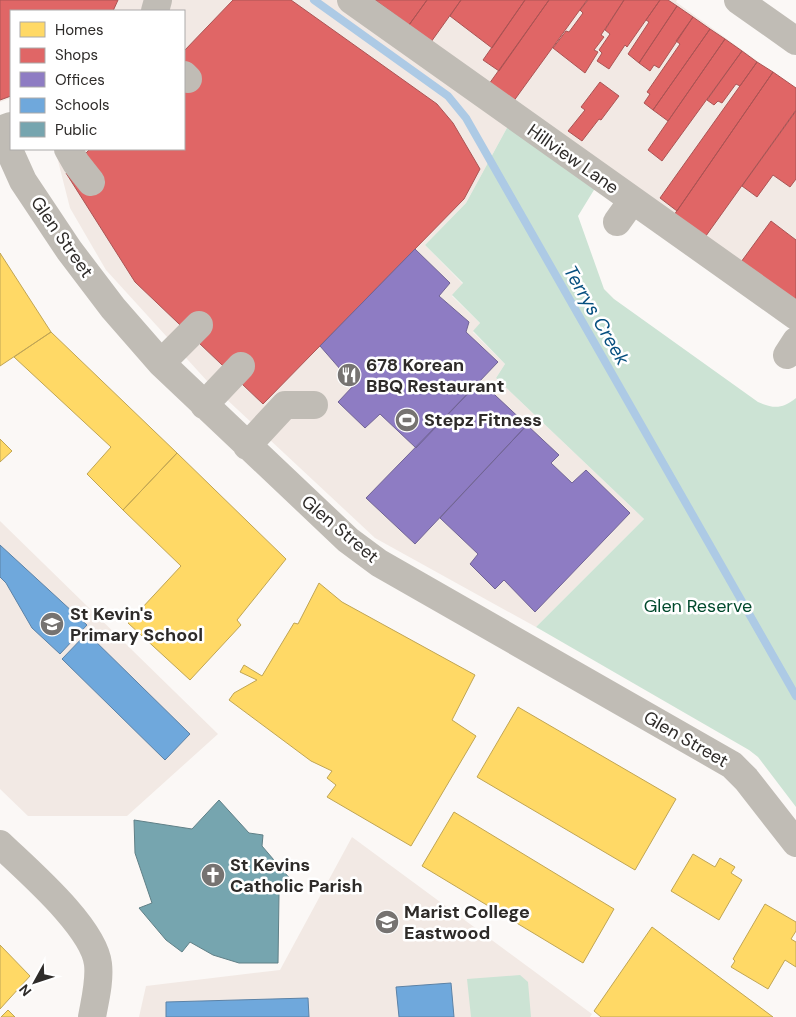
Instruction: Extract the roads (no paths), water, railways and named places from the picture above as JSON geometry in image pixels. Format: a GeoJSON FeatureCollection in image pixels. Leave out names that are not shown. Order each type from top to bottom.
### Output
{"type":"FeatureCollection","features":[{"type":"Feature","properties":{"kind":"street","name":"Hillview Lane"},"geometry":{"type":"LineString","coordinates":[[351,0],[625,212],[796,316]]}},
{"type":"Feature","properties":{"kind":"street"},"geometry":{"type":"LineString","coordinates":[[738,0],[796,41]]}},
{"type":"Feature","properties":{"kind":"street","name":"Glen Street"},"geometry":{"type":"LineString","coordinates":[[0,130],[23,181],[70,250],[113,308],[161,363],[348,540],[379,563],[732,765],[746,779],[796,843]]}},
{"type":"Feature","properties":{"kind":"street"},"geometry":{"type":"LineString","coordinates":[[69,150],[91,182]]}},
{"type":"Feature","properties":{"kind":"street"},"geometry":{"type":"LineString","coordinates":[[161,363],[199,325]]}},
{"type":"Feature","properties":{"kind":"street"},"geometry":{"type":"LineString","coordinates":[[204,405],[241,366]]}},
{"type":"Feature","properties":{"kind":"street"},"geometry":{"type":"LineString","coordinates":[[247,446],[284,405],[314,405]]}},
{"type":"Feature","properties":{"kind":"street"},"geometry":{"type":"LineString","coordinates":[[0,844],[65,908],[89,938],[98,963],[97,992],[92,1017]]}},
{"type":"Feature","properties":{"kind":"waterway","name":"Terrys Creek"},"geometry":{"type":"LineString","coordinates":[[314,0],[448,96],[466,118],[796,696]]}},
{"type":"Feature","properties":{"kind":"place","name":"678 Korean BBQ Restaurant"},"geometry":{"type":"Point","coordinates":[349,375]}},
{"type":"Feature","properties":{"kind":"place","name":"Stepz Fitness"},"geometry":{"type":"Point","coordinates":[407,420]}},
{"type":"Feature","properties":{"kind":"place","name":"St Kevin's Primary School"},"geometry":{"type":"Point","coordinates":[52,624]}},
{"type":"Feature","properties":{"kind":"place","name":"St Kevins Catholic Parish"},"geometry":{"type":"Point","coordinates":[213,875]}},
{"type":"Feature","properties":{"kind":"place","name":"Marist College Eastwood"},"geometry":{"type":"Point","coordinates":[387,922]}},
{"type":"Feature","properties":{"kind":"park label","name":"Glen Reserve"},"geometry":{"type":"Point","coordinates":[698,606]}}]}
